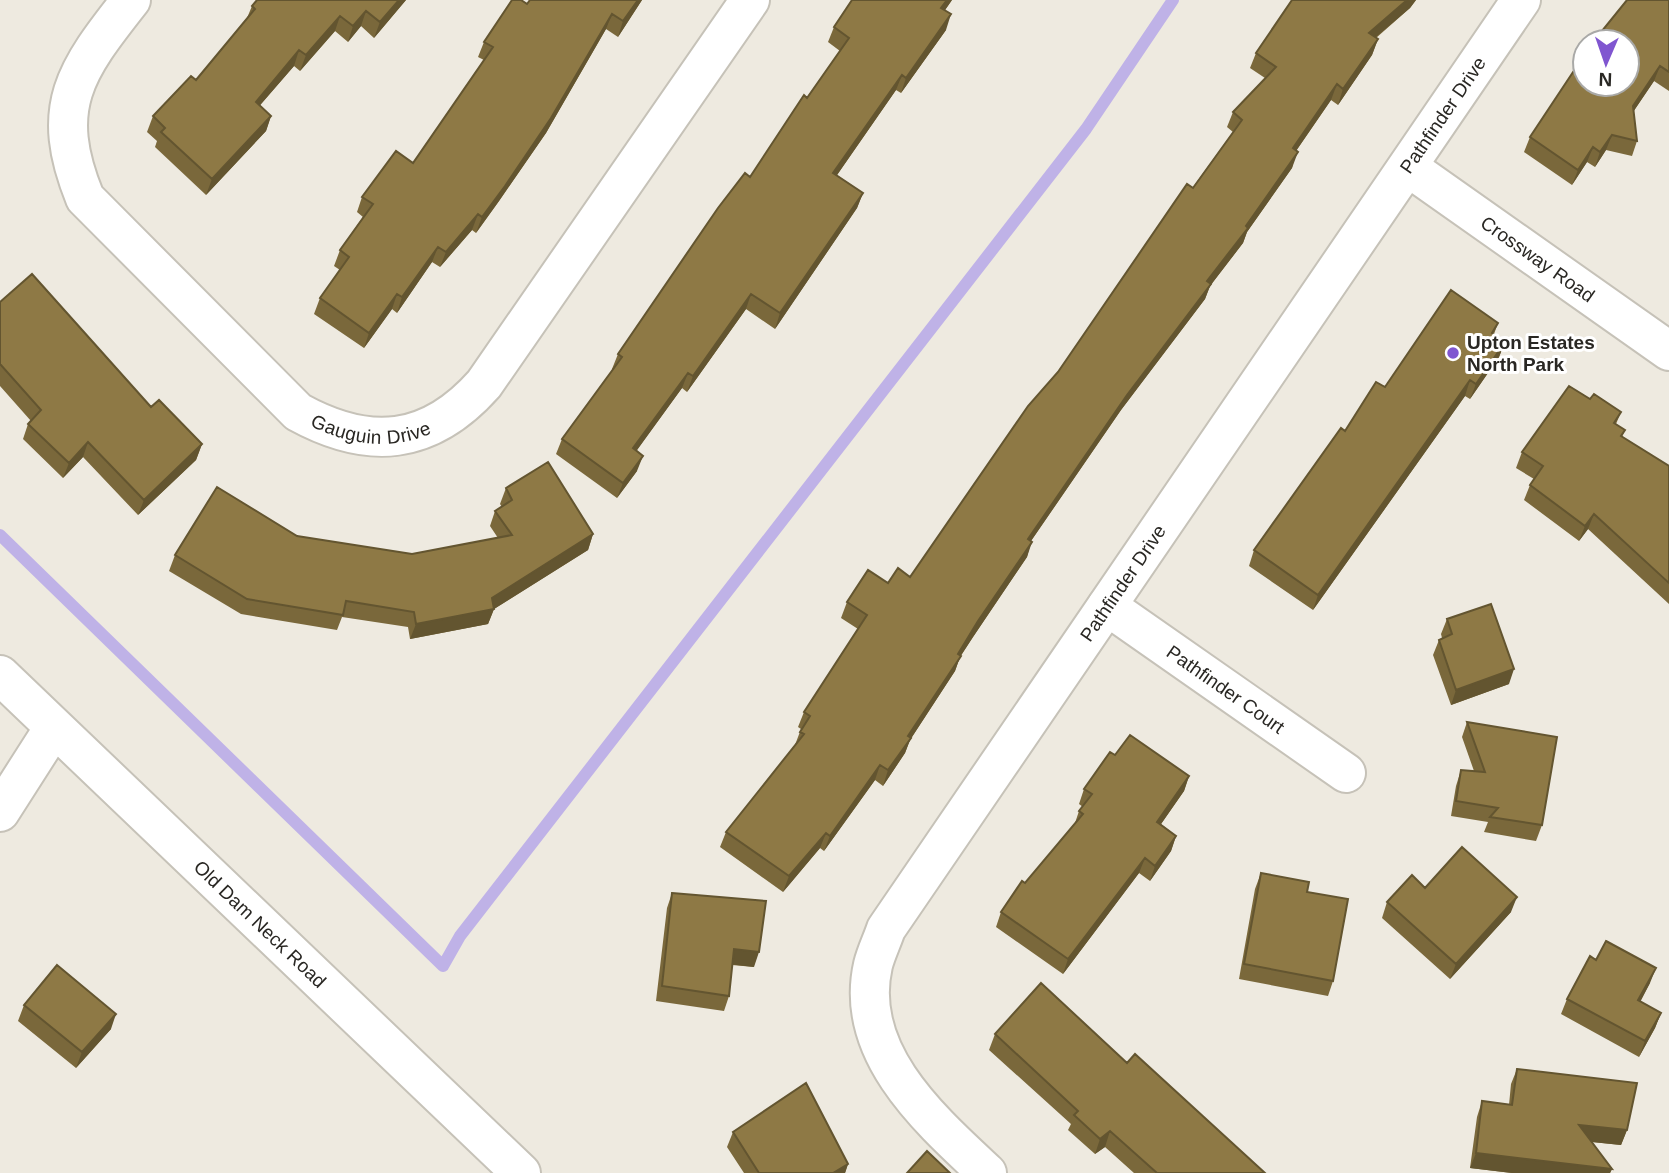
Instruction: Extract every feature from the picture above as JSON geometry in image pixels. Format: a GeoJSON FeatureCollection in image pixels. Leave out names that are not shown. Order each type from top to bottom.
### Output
{"type":"FeatureCollection","features":[{"type":"Feature","properties":{"kind":"street","name":"Gauguin Drive"},"geometry":{"type":"LineString","coordinates":[[131,0],[90,53],[73,88],[66,125],[71,163],[85,198],[298,412],[329,429],[365,438],[408,435],[442,422],[465,405],[478,391],[750,0]]}},
{"type":"Feature","properties":{"kind":"street","name":"Pathfinder Drive"},"geometry":{"type":"LineString","coordinates":[[987,1173],[941,1130],[901,1082],[878,1044],[870,1005],[873,965],[886,929],[1521,0]]}},
{"type":"Feature","properties":{"kind":"street","name":"Crossway Road"},"geometry":{"type":"LineString","coordinates":[[1408,167],[1669,351]]}},
{"type":"Feature","properties":{"kind":"street","name":"Pathfinder Court"},"geometry":{"type":"LineString","coordinates":[[1107,606],[1346,773]]}},
{"type":"Feature","properties":{"kind":"street","name":"Old Dam Neck Road"},"geometry":{"type":"LineString","coordinates":[[0,675],[53,729],[521,1173]]}},
{"type":"Feature","properties":{"kind":"street"},"geometry":{"type":"LineString","coordinates":[[0,812],[53,729]]}},
{"type":"Feature","properties":{"kind":"building"},"geometry":{"type":"Polygon","coordinates":[[[257,0],[399,0],[380,22],[366,11],[353,26],[340,16],[306,55],[299,50],[256,102],[271,116],[212,179],[161,132],[165,128],[153,116],[191,76],[196,80],[255,9],[252,6],[257,0]]]}},
{"type":"Feature","properties":{"kind":"building"},"geometry":{"type":"Polygon","coordinates":[[[512,0],[521,0],[527,4],[530,0],[638,0],[623,21],[612,14],[551,118],[482,217],[478,214],[446,252],[438,247],[402,297],[397,294],[369,333],[320,298],[349,257],[340,250],[373,204],[362,197],[396,151],[413,163],[493,47],[484,42],[512,0]]]}},
{"type":"Feature","properties":{"kind":"building"},"geometry":{"type":"Polygon","coordinates":[[[852,0],[947,0],[941,8],[951,14],[906,78],[902,75],[833,173],[863,193],[780,313],[751,294],[693,376],[688,373],[633,448],[643,456],[623,483],[562,439],[622,357],[618,354],[718,208],[745,173],[750,177],[804,95],[807,98],[849,38],[834,27],[852,0]]]}},
{"type":"Feature","properties":{"kind":"building"},"geometry":{"type":"Polygon","coordinates":[[[1292,0],[1407,0],[1369,33],[1378,39],[1343,89],[1337,84],[1293,148],[1298,152],[1246,226],[1248,228],[1207,281],[1211,284],[1127,395],[1028,539],[1032,542],[978,621],[958,654],[961,656],[908,736],[911,738],[888,770],[880,765],[830,836],[826,833],[789,876],[726,832],[804,734],[800,732],[810,716],[804,712],[867,615],[847,602],[868,570],[888,583],[898,568],[910,577],[1028,406],[1058,372],[1187,184],[1193,188],[1242,120],[1233,112],[1276,67],[1256,53],[1292,0]]]}},
{"type":"Feature","properties":{"kind":"building"},"geometry":{"type":"Polygon","coordinates":[[[1627,0],[1669,0],[1669,72],[1660,66],[1641,94],[1641,28],[1604,28],[1627,0]]]}},
{"type":"Feature","properties":{"kind":"building"},"geometry":{"type":"Polygon","coordinates":[[[1571,75],[1571,98],[1638,98],[1633,106],[1637,141],[1612,135],[1600,152],[1593,147],[1578,170],[1530,137],[1571,75]]]}},
{"type":"Feature","properties":{"kind":"building"},"geometry":{"type":"Polygon","coordinates":[[[32,274],[151,407],[159,400],[202,444],[144,500],[88,442],[69,463],[28,424],[41,410],[0,364],[0,302],[32,274]]]}},
{"type":"Feature","properties":{"kind":"building"},"geometry":{"type":"Polygon","coordinates":[[[1451,290],[1498,323],[1492,333],[1505,342],[1476,384],[1470,380],[1318,595],[1254,550],[1341,428],[1345,431],[1376,382],[1385,387],[1451,290]]]}},
{"type":"Feature","properties":{"kind":"building"},"geometry":{"type":"Polygon","coordinates":[[[1569,386],[1590,399],[1594,394],[1621,412],[1614,423],[1625,430],[1621,436],[1669,466],[1669,583],[1594,514],[1585,526],[1530,485],[1543,466],[1522,452],[1569,386]]]}},
{"type":"Feature","properties":{"kind":"building"},"geometry":{"type":"Polygon","coordinates":[[[548,462],[593,534],[492,598],[494,609],[416,624],[414,612],[346,601],[343,615],[247,599],[175,555],[217,487],[297,536],[412,554],[512,535],[495,511],[512,500],[506,488],[548,462]]]}},
{"type":"Feature","properties":{"kind":"building"},"geometry":{"type":"Polygon","coordinates":[[[1491,604],[1514,669],[1456,690],[1439,640],[1452,634],[1447,619],[1491,604]]]}},
{"type":"Feature","properties":{"kind":"building"},"geometry":{"type":"Polygon","coordinates":[[[1467,722],[1557,737],[1542,825],[1490,817],[1498,808],[1456,801],[1461,770],[1485,772],[1467,722]]]}},
{"type":"Feature","properties":{"kind":"building"},"geometry":{"type":"Polygon","coordinates":[[[1130,735],[1189,776],[1157,822],[1176,836],[1155,866],[1145,858],[1068,959],[1001,912],[1022,881],[1025,883],[1083,814],[1079,811],[1092,794],[1084,789],[1110,752],[1115,755],[1130,735]]]}},
{"type":"Feature","properties":{"kind":"building"},"geometry":{"type":"Polygon","coordinates":[[[1462,847],[1517,897],[1456,964],[1387,902],[1412,875],[1425,888],[1462,847]]]}},
{"type":"Feature","properties":{"kind":"building"},"geometry":{"type":"Polygon","coordinates":[[[1261,873],[1309,882],[1307,892],[1348,899],[1333,981],[1244,964],[1261,873]]]}},
{"type":"Feature","properties":{"kind":"building"},"geometry":{"type":"Polygon","coordinates":[[[672,893],[766,901],[759,952],[734,949],[729,996],[662,986],[672,893]]]}},
{"type":"Feature","properties":{"kind":"building"},"geometry":{"type":"Polygon","coordinates":[[[1606,941],[1656,968],[1638,1000],[1661,1013],[1645,1041],[1567,999],[1590,956],[1596,960],[1606,941]]]}},
{"type":"Feature","properties":{"kind":"building"},"geometry":{"type":"Polygon","coordinates":[[[57,965],[116,1014],[82,1052],[24,1005],[57,965]]]}},
{"type":"Feature","properties":{"kind":"building"},"geometry":{"type":"Polygon","coordinates":[[[1041,983],[1127,1063],[1135,1054],[1265,1173],[1157,1173],[1110,1131],[1100,1139],[1074,1115],[1078,1111],[995,1034],[1041,983]]]}},
{"type":"Feature","properties":{"kind":"building"},"geometry":{"type":"Polygon","coordinates":[[[1517,1069],[1637,1083],[1627,1130],[1579,1125],[1612,1169],[1476,1153],[1482,1101],[1512,1105],[1517,1069]]]}},
{"type":"Feature","properties":{"kind":"building"},"geometry":{"type":"Polygon","coordinates":[[[806,1083],[848,1164],[833,1173],[759,1173],[733,1132],[806,1083]]]}},
{"type":"Feature","properties":{"kind":"building"},"geometry":{"type":"Polygon","coordinates":[[[927,1151],[950,1173],[907,1173],[927,1151]]]}},
{"type":"Feature","properties":{"kind":"waterway"},"geometry":{"type":"LineString","coordinates":[[0,535],[443,966],[460,936],[1086,129],[1173,0]]}},
{"type":"Feature","properties":{"kind":"place","name":"Upton Estates North Park"},"geometry":{"type":"Point","coordinates":[1453,353]}}]}
